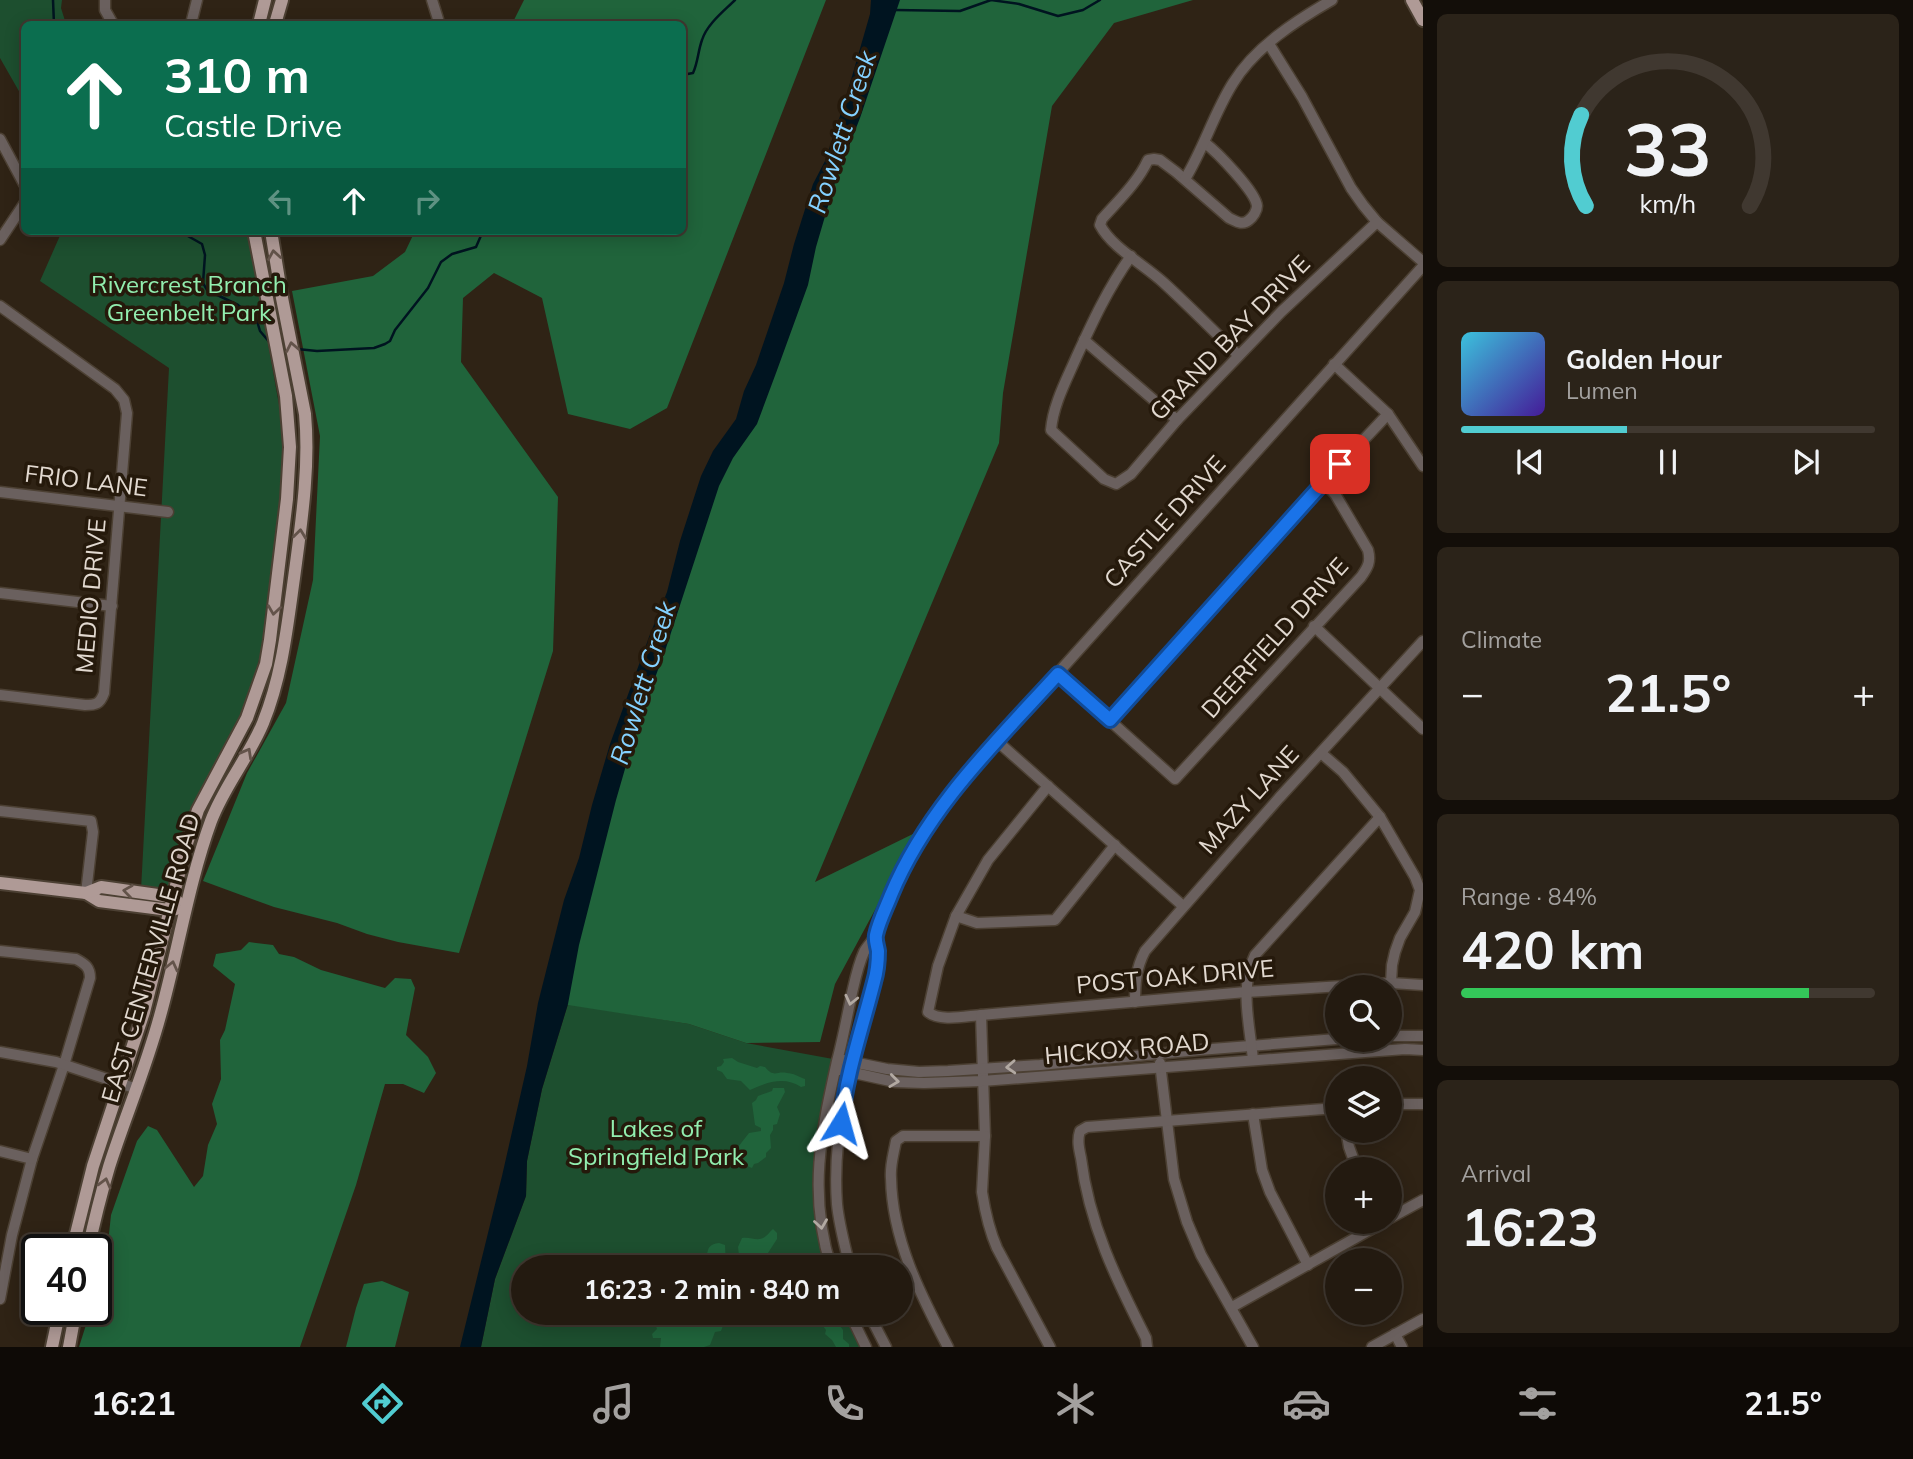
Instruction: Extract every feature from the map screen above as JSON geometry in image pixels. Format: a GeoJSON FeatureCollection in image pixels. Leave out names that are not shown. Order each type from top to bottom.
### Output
{"type":"FeatureCollection","features":[{"type":"Feature","properties":{"kind":"main road"},"geometry":{"type":"LineString","coordinates":[[260,21],[265,0]]}},
{"type":"Feature","properties":{"kind":"main road"},"geometry":{"type":"LineString","coordinates":[[276,21],[282,0]]}},
{"type":"Feature","properties":{"kind":"main road"},"geometry":{"type":"LineString","coordinates":[[1412,0],[1423,20]]}},
{"type":"Feature","properties":{"kind":"main road","name":"EAST CENTERVILLE ROAD"},"geometry":{"type":"LineString","coordinates":[[76,1234],[93,1166],[144,1012],[186,845],[198,810],[240,735],[265,664],[276,596],[290,467],[290,438],[286,396],[255,235]]}},
{"type":"Feature","properties":{"kind":"main road","name":"EAST CENTERVILLE ROAD"},"geometry":{"type":"LineString","coordinates":[[92,1234],[109,1168],[159,1018],[211,822],[262,724],[280,672],[303,501],[307,434],[272,235]]}},
{"type":"Feature","properties":{"kind":"main road"},"geometry":{"type":"LineString","coordinates":[[0,883],[86,893],[101,887],[187,907]]}},
{"type":"Feature","properties":{"kind":"main road"},"geometry":{"type":"LineString","coordinates":[[52,1347],[57,1325]]}},
{"type":"Feature","properties":{"kind":"main road"},"geometry":{"type":"LineString","coordinates":[[69,1347],[73,1325]]}},
{"type":"Feature","properties":{"kind":"street"},"geometry":{"type":"LineString","coordinates":[[105,0],[105,10],[111,21]]}},
{"type":"Feature","properties":{"kind":"street"},"geometry":{"type":"LineString","coordinates":[[192,21],[197,0]]}},
{"type":"Feature","properties":{"kind":"street"},"geometry":{"type":"LineString","coordinates":[[432,0],[437,21]]}},
{"type":"Feature","properties":{"kind":"street"},"geometry":{"type":"LineString","coordinates":[[1185,179],[1233,83],[1247,64],[1285,29],[1332,0]]}},
{"type":"Feature","properties":{"kind":"street"},"geometry":{"type":"LineString","coordinates":[[1269,44],[1302,97],[1351,188],[1377,222],[1423,264]]}},
{"type":"Feature","properties":{"kind":"street"},"geometry":{"type":"LineString","coordinates":[[0,139],[21,178]]}},
{"type":"Feature","properties":{"kind":"street"},"geometry":{"type":"LineString","coordinates":[[1205,143],[1227,164],[1253,197],[1257,204],[1251,219],[1238,223],[1229,218],[1185,179],[1160,160],[1154,159],[1148,160],[1100,225],[1104,232],[1164,283],[1238,355]]}},
{"type":"Feature","properties":{"kind":"street"},"geometry":{"type":"LineString","coordinates":[[0,240],[21,208]]}},
{"type":"Feature","properties":{"kind":"street","name":"GRAND BAY DRIVE"},"geometry":{"type":"LineString","coordinates":[[1084,340],[1059,395],[1051,430],[1104,479],[1116,484],[1130,474],[1238,355],[1377,222]]}},
{"type":"Feature","properties":{"kind":"street"},"geometry":{"type":"LineString","coordinates":[[1131,257],[1116,276],[1084,340],[1178,420]]}},
{"type":"Feature","properties":{"kind":"street","name":"CASTLE DRIVE"},"geometry":{"type":"LineString","coordinates":[[827,1255],[818,1202],[817,1170],[823,1125],[864,951],[875,937],[908,858],[939,808],[997,741],[1423,264]]}},
{"type":"Feature","properties":{"kind":"street","name":"MEDIO DRIVE"},"geometry":{"type":"LineString","coordinates":[[0,306],[116,389],[124,400],[127,413],[112,606],[101,701],[95,705],[85,705],[0,695]]}},
{"type":"Feature","properties":{"kind":"street"},"geometry":{"type":"LineString","coordinates":[[1334,364],[1388,414],[1423,466]]}},
{"type":"Feature","properties":{"kind":"street"},"geometry":{"type":"LineString","coordinates":[[1058,674],[1110,720],[1388,414]]}},
{"type":"Feature","properties":{"kind":"street","name":"DEERFIELD DRIVE"},"geometry":{"type":"LineString","coordinates":[[1110,720],[1175,779],[1361,577],[1371,559],[1368,550],[1335,494],[1324,482]]}},
{"type":"Feature","properties":{"kind":"street","name":"FRIO LANE"},"geometry":{"type":"LineString","coordinates":[[0,492],[168,512]]}},
{"type":"Feature","properties":{"kind":"street"},"geometry":{"type":"LineString","coordinates":[[0,593],[112,606]]}},
{"type":"Feature","properties":{"kind":"street"},"geometry":{"type":"LineString","coordinates":[[1314,626],[1423,729]]}},
{"type":"Feature","properties":{"kind":"street","name":"MAZY LANE"},"geometry":{"type":"LineString","coordinates":[[1135,1002],[1136,973],[1145,951],[1423,641]]}},
{"type":"Feature","properties":{"kind":"street"},"geometry":{"type":"LineString","coordinates":[[997,741],[1183,906]]}},
{"type":"Feature","properties":{"kind":"street"},"geometry":{"type":"LineString","coordinates":[[1321,753],[1343,772],[1380,817],[1419,875],[1420,890],[1415,912],[1400,938],[1391,975]]}},
{"type":"Feature","properties":{"kind":"street"},"geometry":{"type":"LineString","coordinates":[[1048,786],[988,860],[956,916],[976,923],[1055,920],[1115,845]]}},
{"type":"Feature","properties":{"kind":"street"},"geometry":{"type":"LineString","coordinates":[[0,811],[91,821],[93,832],[86,893]]}},
{"type":"Feature","properties":{"kind":"street"},"geometry":{"type":"LineString","coordinates":[[1253,1060],[1246,992],[1250,965],[1261,946],[1380,817]]}},
{"type":"Feature","properties":{"kind":"street","name":"POST OAK DRIVE"},"geometry":{"type":"LineString","coordinates":[[956,916],[928,1012],[940,1017],[1325,987]]}},
{"type":"Feature","properties":{"kind":"street"},"geometry":{"type":"LineString","coordinates":[[847,1255],[837,1202],[843,1100],[877,971],[878,951],[875,937]]}},
{"type":"Feature","properties":{"kind":"street"},"geometry":{"type":"LineString","coordinates":[[0,951],[76,960],[90,970],[90,978],[64,1065],[4,1253],[0,1299]]}},
{"type":"Feature","properties":{"kind":"street","name":"POST OAK DRIVE"},"geometry":{"type":"LineString","coordinates":[[1402,984],[1423,985]]}},
{"type":"Feature","properties":{"kind":"street"},"geometry":{"type":"LineString","coordinates":[[981,1015],[985,1136],[982,1192],[990,1231],[1050,1347]]}},
{"type":"Feature","properties":{"kind":"street"},"geometry":{"type":"LineString","coordinates":[[1402,1036],[1423,1036]]}},
{"type":"Feature","properties":{"kind":"street","name":"HICKOX ROAD"},"geometry":{"type":"LineString","coordinates":[[851,1067],[919,1072],[982,1069],[1325,1040]]}},
{"type":"Feature","properties":{"kind":"street","name":"HICKOX ROAD"},"geometry":{"type":"LineString","coordinates":[[837,1064],[895,1082],[924,1083],[1405,1049],[1423,1050]]}},
{"type":"Feature","properties":{"kind":"street"},"geometry":{"type":"LineString","coordinates":[[0,1052],[64,1065],[136,1089]]}},
{"type":"Feature","properties":{"kind":"street"},"geometry":{"type":"LineString","coordinates":[[1160,1053],[1174,1179],[1187,1222],[1201,1255],[1253,1347]]}},
{"type":"Feature","properties":{"kind":"street"},"geometry":{"type":"LineString","coordinates":[[1402,1104],[1423,1104]]}},
{"type":"Feature","properties":{"kind":"street"},"geometry":{"type":"LineString","coordinates":[[1147,1342],[1114,1276],[1095,1221],[1083,1174],[1078,1134],[1087,1127],[1325,1109]]}},
{"type":"Feature","properties":{"kind":"street"},"geometry":{"type":"LineString","coordinates":[[1253,1114],[1262,1170],[1270,1192],[1308,1265]]}},
{"type":"Feature","properties":{"kind":"street"},"geometry":{"type":"LineString","coordinates":[[948,1347],[925,1304],[907,1261],[895,1218],[891,1178],[895,1146],[903,1136],[985,1136]]}},
{"type":"Feature","properties":{"kind":"street"},"geometry":{"type":"LineString","coordinates":[[0,1151],[32,1159]]}},
{"type":"Feature","properties":{"kind":"street"},"geometry":{"type":"LineString","coordinates":[[1402,1211],[1423,1200]]}},
{"type":"Feature","properties":{"kind":"street"},"geometry":{"type":"LineString","coordinates":[[1232,1307],[1363,1234]]}},
{"type":"Feature","properties":{"kind":"street"},"geometry":{"type":"LineString","coordinates":[[1372,1347],[1423,1319]]}},
{"type":"Feature","properties":{"kind":"street"},"geometry":{"type":"LineString","coordinates":[[855,1325],[866,1347]]}},
{"type":"Feature","properties":{"kind":"street"},"geometry":{"type":"LineString","coordinates":[[875,1325],[886,1347]]}},
{"type":"Feature","properties":{"kind":"street"},"geometry":{"type":"LineString","coordinates":[[1395,1334],[1402,1347]]}},
{"type":"Feature","properties":{"kind":"green space"},"geometry":{"type":"Polygon","coordinates":[[[0,0],[62,0],[61,8],[65,21],[21,21],[21,95],[0,58],[0,0]]]}},
{"type":"Feature","properties":{"kind":"green space"},"geometry":{"type":"Polygon","coordinates":[[[524,0],[826,0],[667,408],[630,429],[568,414],[542,298],[494,273],[463,298],[461,362],[558,497],[553,651],[459,953],[367,934],[337,923],[274,907],[203,881],[247,773],[286,703],[313,580],[320,436],[292,291],[373,276],[405,252],[413,235],[686,235],[686,21],[514,21],[524,0]]]}},
{"type":"Feature","properties":{"kind":"green space"},"geometry":{"type":"Polygon","coordinates":[[[884,0],[1193,0],[1114,23],[1052,106],[1003,393],[999,443],[815,882],[917,832],[835,984],[820,1042],[746,1043],[689,1024],[562,1004],[651,639],[750,408],[884,0]]]}},
{"type":"Feature","properties":{"kind":"green space","name":"Rivercrest Branch Greenbelt Park"},"geometry":{"type":"Polygon","coordinates":[[[60,235],[249,235],[281,416],[283,471],[268,607],[261,653],[249,694],[235,728],[205,782],[186,824],[167,890],[162,892],[141,890],[169,368],[40,281],[60,235]]]}},
{"type":"Feature","properties":{"kind":"green space"},"geometry":{"type":"Polygon","coordinates":[[[249,942],[273,945],[279,954],[294,957],[321,970],[385,988],[395,978],[411,979],[415,988],[406,1035],[428,1057],[436,1073],[424,1093],[403,1084],[385,1084],[356,1185],[300,1347],[79,1347],[86,1325],[112,1325],[112,1234],[109,1234],[111,1215],[137,1141],[148,1126],[157,1130],[194,1187],[203,1176],[208,1145],[217,1124],[212,1104],[221,1079],[220,1040],[225,1030],[235,984],[213,966],[216,954],[241,950],[249,942]]]}},
{"type":"Feature","properties":{"kind":"green space","name":"Lakes of Springfield Park"},"geometry":{"type":"Polygon","coordinates":[[[568,1004],[689,1024],[746,1043],[833,1059],[819,1119],[816,1154],[827,1255],[511,1255],[511,1325],[850,1325],[861,1347],[481,1347],[495,1279],[526,1196],[527,1161],[542,1089],[568,1004]]]}},
{"type":"Feature","properties":{"kind":"green space"},"geometry":{"type":"Polygon","coordinates":[[[732,1058],[757,1068],[765,1067],[773,1073],[794,1074],[805,1079],[805,1086],[776,1081],[750,1090],[741,1081],[727,1079],[717,1070],[724,1062],[723,1059],[732,1058]]]}},
{"type":"Feature","properties":{"kind":"green space"},"geometry":{"type":"Polygon","coordinates":[[[773,1088],[784,1088],[785,1092],[777,1107],[780,1114],[770,1135],[771,1148],[766,1157],[752,1168],[735,1161],[735,1152],[741,1151],[738,1147],[749,1133],[761,1131],[761,1128],[755,1125],[752,1103],[758,1096],[772,1091],[773,1088]]]}},
{"type":"Feature","properties":{"kind":"green space"},"geometry":{"type":"Polygon","coordinates":[[[773,1229],[777,1233],[777,1239],[767,1255],[739,1255],[738,1247],[742,1238],[760,1239],[773,1229]]]}},
{"type":"Feature","properties":{"kind":"green space"},"geometry":{"type":"Polygon","coordinates":[[[712,1245],[725,1245],[725,1255],[707,1255],[712,1245]]]}},
{"type":"Feature","properties":{"kind":"green space"},"geometry":{"type":"Polygon","coordinates":[[[382,1281],[409,1292],[395,1347],[346,1347],[364,1284],[382,1281]]]}},
{"type":"Feature","properties":{"kind":"green space"},"geometry":{"type":"Polygon","coordinates":[[[656,1325],[723,1325],[721,1331],[715,1332],[710,1345],[704,1347],[660,1347],[661,1338],[653,1338],[652,1334],[657,1329],[656,1325]]]}},
{"type":"Feature","properties":{"kind":"green space"},"geometry":{"type":"Polygon","coordinates":[[[839,1325],[843,1330],[843,1339],[849,1347],[836,1347],[825,1334],[823,1326],[839,1325]]]}},
{"type":"Feature","properties":{"kind":"water","name":"Rowlett Creek"},"geometry":{"type":"Polygon","coordinates":[[[871,0],[900,0],[836,179],[808,285],[757,424],[733,458],[719,486],[638,724],[579,945],[568,1004],[542,1089],[527,1161],[526,1196],[495,1279],[481,1347],[460,1347],[527,1066],[538,1003],[564,900],[579,858],[610,744],[667,592],[701,476],[713,451],[736,419],[744,391],[756,365],[813,184],[825,161],[844,104],[870,14],[871,0]]]}},
{"type":"Feature","properties":{"kind":"waterway"},"geometry":{"type":"LineString","coordinates":[[53,0],[54,21]]}},
{"type":"Feature","properties":{"kind":"waterway"},"geometry":{"type":"LineString","coordinates":[[686,74],[693,73],[704,34],[735,0]]}},
{"type":"Feature","properties":{"kind":"waterway"},"geometry":{"type":"LineString","coordinates":[[991,0],[1019,4],[1058,16],[1083,10],[1100,0]]}},
{"type":"Feature","properties":{"kind":"waterway"},"geometry":{"type":"LineString","coordinates":[[895,10],[960,11],[991,0]]}},
{"type":"Feature","properties":{"kind":"waterway"},"geometry":{"type":"LineString","coordinates":[[186,235],[202,244],[205,255],[203,283],[207,290],[238,305],[257,321],[260,331],[271,344]]}},
{"type":"Feature","properties":{"kind":"waterway"},"geometry":{"type":"LineString","coordinates":[[297,349],[317,351],[374,348],[390,341],[395,330],[428,288],[441,262],[452,254],[476,247],[481,235]]}},
{"type":"Feature","properties":{"kind":"route"},"geometry":{"type":"LineString","coordinates":[[841,1123],[843,1100],[877,971],[878,951],[875,937],[897,880],[920,836],[939,808],[1058,674],[1110,720],[1340,464]]}}]}
